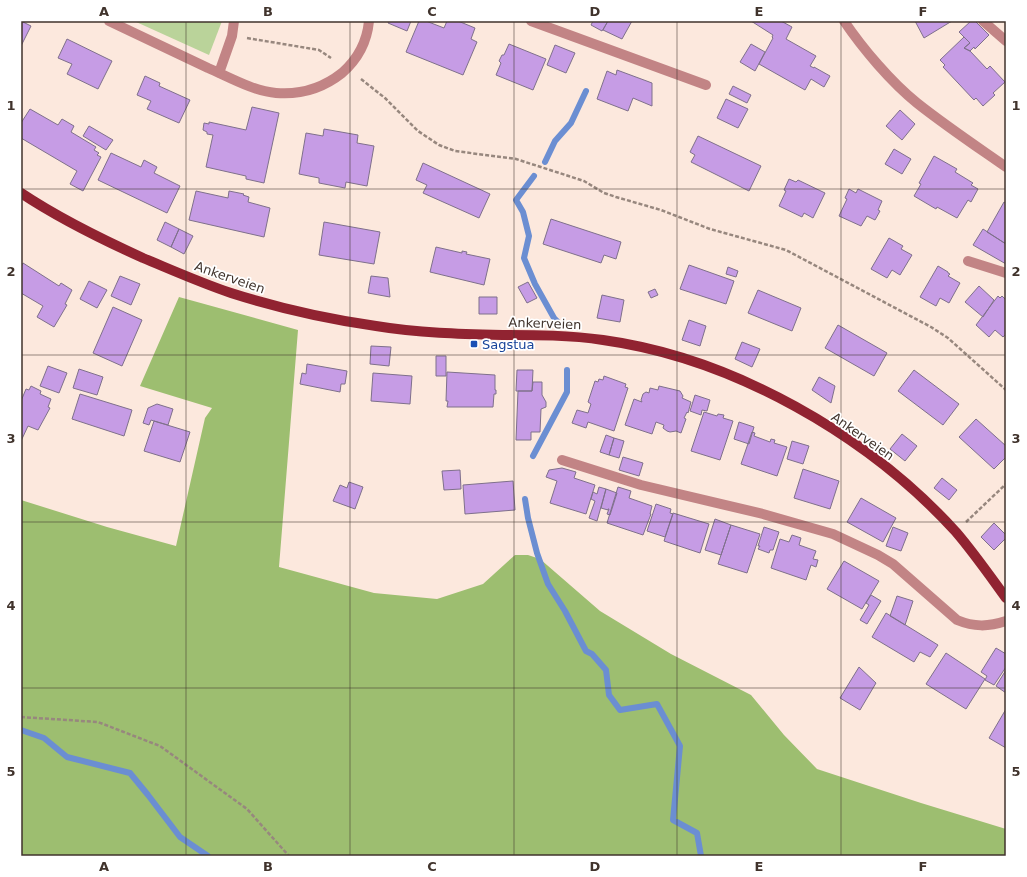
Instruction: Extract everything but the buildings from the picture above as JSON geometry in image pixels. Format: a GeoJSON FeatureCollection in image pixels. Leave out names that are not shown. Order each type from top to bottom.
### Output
{"type":"FeatureCollection","features":[{"type":"Feature","properties":{"kind":"main road","name":"Ankerveien"},"geometry":{"type":"LineString","coordinates":[[21,193],[61,218],[128,251],[194,280],[266,304],[348,322],[412,330],[450,333],[563,336],[603,340],[668,353],[713,368],[764,390],[812,416],[883,464],[955,532],[973,552],[1006,598]]}},
{"type":"Feature","properties":{"kind":"street"},"geometry":{"type":"LineString","coordinates":[[109,21],[261,90],[292,94],[307,91],[322,85],[337,77],[349,67],[363,46],[369,21]]}},
{"type":"Feature","properties":{"kind":"street"},"geometry":{"type":"LineString","coordinates":[[219,72],[232,36],[234,21]]}},
{"type":"Feature","properties":{"kind":"street"},"geometry":{"type":"LineString","coordinates":[[531,21],[706,85]]}},
{"type":"Feature","properties":{"kind":"street"},"geometry":{"type":"LineString","coordinates":[[844,21],[898,86],[916,102],[1006,167]]}},
{"type":"Feature","properties":{"kind":"street"},"geometry":{"type":"LineString","coordinates":[[983,21],[1006,41]]}},
{"type":"Feature","properties":{"kind":"street"},"geometry":{"type":"LineString","coordinates":[[968,261],[1006,273]]}},
{"type":"Feature","properties":{"kind":"street"},"geometry":{"type":"LineString","coordinates":[[562,460],[641,485],[763,514],[833,534],[878,555],[892,564],[957,620],[969,625],[993,625],[1006,622]]}},
{"type":"Feature","properties":{"kind":"path"},"geometry":{"type":"LineString","coordinates":[[232,36],[319,50],[331,58]]}},
{"type":"Feature","properties":{"kind":"path"},"geometry":{"type":"LineString","coordinates":[[361,79],[385,98],[418,131],[439,145],[455,151],[516,159],[584,181],[604,193],[661,210],[710,229],[786,250],[948,338],[1006,390]]}},
{"type":"Feature","properties":{"kind":"path"},"geometry":{"type":"LineString","coordinates":[[955,532],[1006,484]]}},
{"type":"Feature","properties":{"kind":"path"},"geometry":{"type":"LineString","coordinates":[[21,717],[98,722],[160,746],[247,809],[289,856]]}},
{"type":"Feature","properties":{"kind":"green space"},"geometry":{"type":"Polygon","coordinates":[[[134,21],[222,21],[209,55],[134,21]]]}},
{"type":"Feature","properties":{"kind":"green space"},"geometry":{"type":"Polygon","coordinates":[[[179,297],[298,330],[279,567],[374,593],[437,599],[483,584],[515,555],[528,555],[540,559],[600,611],[671,654],[751,695],[784,735],[817,769],[1006,829],[1006,856],[21,856],[21,500],[107,527],[176,546],[205,418],[212,408],[140,386],[179,297]]]}},
{"type":"Feature","properties":{"kind":"waterway"},"geometry":{"type":"LineString","coordinates":[[545,162],[555,141],[571,123],[586,91]]}},
{"type":"Feature","properties":{"kind":"waterway"},"geometry":{"type":"LineString","coordinates":[[534,176],[516,200],[523,212],[529,236],[524,258],[535,284],[557,321]]}},
{"type":"Feature","properties":{"kind":"waterway"},"geometry":{"type":"LineString","coordinates":[[533,456],[567,392],[567,370]]}},
{"type":"Feature","properties":{"kind":"waterway"},"geometry":{"type":"LineString","coordinates":[[525,499],[537,553],[548,584],[565,611],[586,651],[592,654],[606,670],[609,695],[620,710],[657,704],[680,746],[673,820],[697,833],[701,856]]}},
{"type":"Feature","properties":{"kind":"waterway"},"geometry":{"type":"LineString","coordinates":[[21,730],[44,738],[67,757],[130,773],[180,837],[208,856]]}},
{"type":"Feature","properties":{"kind":"place","name":"Sagstua"},"geometry":{"type":"Point","coordinates":[474,344]}}]}
